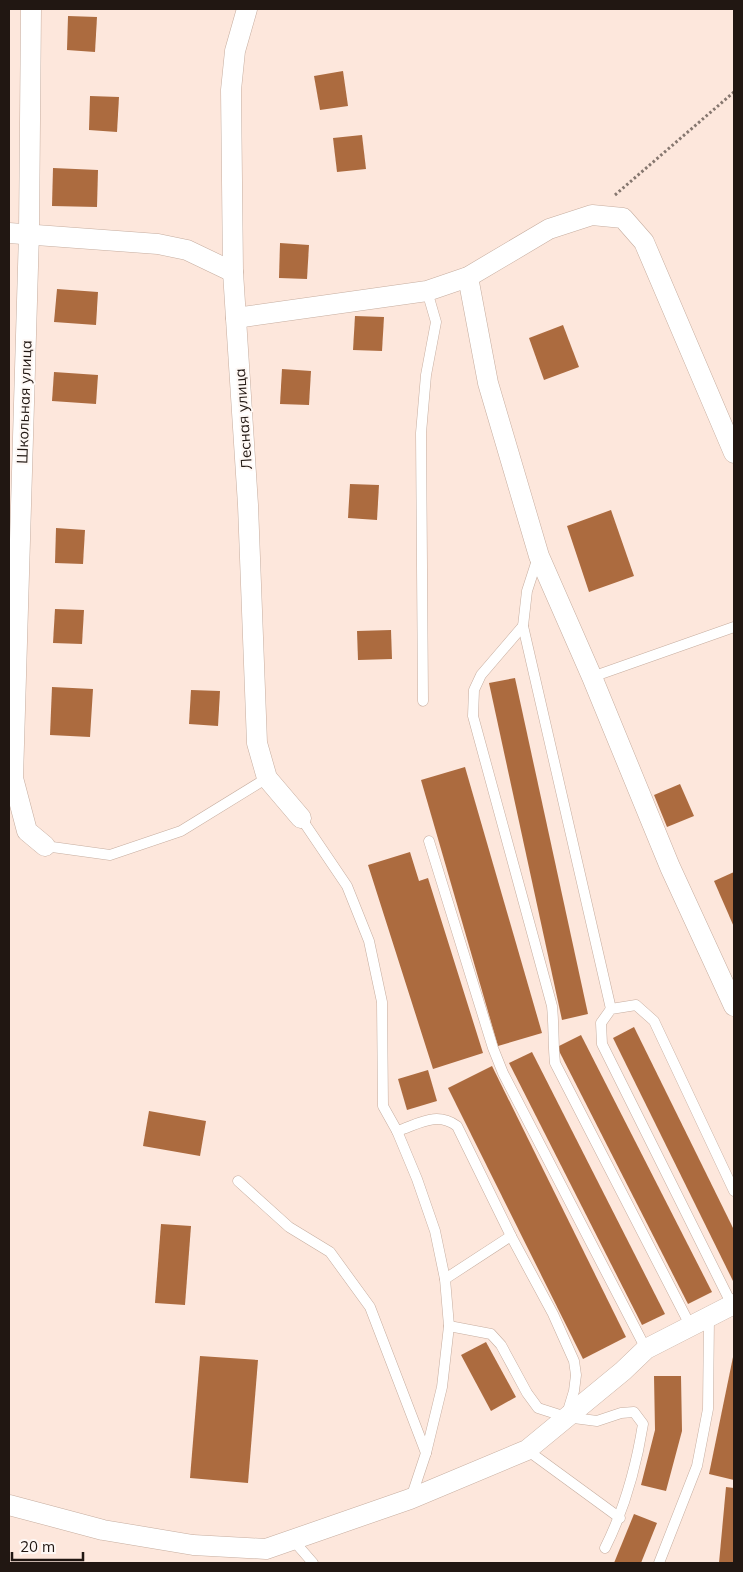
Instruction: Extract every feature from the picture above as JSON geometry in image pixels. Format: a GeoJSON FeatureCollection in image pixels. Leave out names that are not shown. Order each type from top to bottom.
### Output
{"type":"FeatureCollection","features":[{"type":"Feature","properties":{"kind":"street","name":"Школьная улица"},"geometry":{"type":"LineString","coordinates":[[31,9],[29,233],[11,780],[27,831],[45,846]]}},
{"type":"Feature","properties":{"kind":"street","name":"Лесная улица"},"geometry":{"type":"LineString","coordinates":[[247,9],[235,52],[231,90],[233,272],[248,505],[257,743],[267,778],[301,818]]}},
{"type":"Feature","properties":{"kind":"street"},"geometry":{"type":"LineString","coordinates":[[236,318],[427,291],[468,277],[548,229],[592,214],[623,218],[644,242],[734,453]]}},
{"type":"Feature","properties":{"kind":"street"},"geometry":{"type":"LineString","coordinates":[[9,233],[158,244],[187,250],[233,272]]}},
{"type":"Feature","properties":{"kind":"street"},"geometry":{"type":"LineString","coordinates":[[468,277],[488,383],[539,556],[670,867],[734,1006]]}},
{"type":"Feature","properties":{"kind":"street"},"geometry":{"type":"LineString","coordinates":[[9,1505],[103,1530],[193,1545],[266,1549],[410,1499],[527,1450],[646,1349],[733,1304]]}},
{"type":"Feature","properties":{"kind":"lane"},"geometry":{"type":"LineString","coordinates":[[423,701],[421,433],[426,375],[436,322],[427,291]]}},
{"type":"Feature","properties":{"kind":"lane"},"geometry":{"type":"LineString","coordinates":[[539,556],[527,591],[523,626],[611,1008],[601,1023],[602,1044],[733,1304]]}},
{"type":"Feature","properties":{"kind":"lane"},"geometry":{"type":"LineString","coordinates":[[523,626],[481,674],[474,690],[473,716],[552,1006],[554,1024],[552,1042],[555,1063],[690,1326]]}},
{"type":"Feature","properties":{"kind":"lane"},"geometry":{"type":"LineString","coordinates":[[592,678],[734,627]]}},
{"type":"Feature","properties":{"kind":"lane"},"geometry":{"type":"LineString","coordinates":[[45,846],[110,855],[181,831],[267,778]]}},
{"type":"Feature","properties":{"kind":"lane"},"geometry":{"type":"LineString","coordinates":[[301,818],[347,886],[369,941],[382,1002],[383,1106],[397,1131],[435,1231],[444,1279],[449,1326],[442,1387],[426,1453],[410,1499]]}},
{"type":"Feature","properties":{"kind":"lane"},"geometry":{"type":"LineString","coordinates":[[429,841],[493,1048],[503,1073],[646,1349]]}},
{"type":"Feature","properties":{"kind":"lane"},"geometry":{"type":"LineString","coordinates":[[611,1008],[636,1005],[654,1021],[734,1191]]}},
{"type":"Feature","properties":{"kind":"lane"},"geometry":{"type":"LineString","coordinates":[[397,1131],[436,1118],[446,1118],[457,1126],[510,1236],[553,1314],[574,1361],[576,1375],[574,1390],[566,1418]]}},
{"type":"Feature","properties":{"kind":"lane"},"geometry":{"type":"LineString","coordinates":[[238,1181],[289,1227],[330,1252],[370,1307],[426,1453]]}},
{"type":"Feature","properties":{"kind":"lane"},"geometry":{"type":"LineString","coordinates":[[444,1279],[510,1236]]}},
{"type":"Feature","properties":{"kind":"lane"},"geometry":{"type":"LineString","coordinates":[[659,1563],[697,1466],[708,1409],[709,1316]]}},
{"type":"Feature","properties":{"kind":"lane"},"geometry":{"type":"LineString","coordinates":[[449,1326],[491,1334],[502,1345],[527,1393],[538,1408],[566,1418],[597,1421],[621,1413],[634,1412],[643,1424],[637,1457],[620,1518],[605,1548]]}},
{"type":"Feature","properties":{"kind":"lane"},"geometry":{"type":"LineString","coordinates":[[527,1450],[620,1518]]}},
{"type":"Feature","properties":{"kind":"lane"},"geometry":{"type":"LineString","coordinates":[[293,1540],[313,1563]]}},
{"type":"Feature","properties":{"kind":"path"},"geometry":{"type":"LineString","coordinates":[[592,214],[734,92]]}},
{"type":"Feature","properties":{"kind":"building"},"geometry":{"type":"Polygon","coordinates":[[[68,16],[97,17],[95,52],[67,50],[68,16]]]}},
{"type":"Feature","properties":{"kind":"building"},"geometry":{"type":"Polygon","coordinates":[[[343,71],[348,106],[320,110],[314,76],[343,71]]]}},
{"type":"Feature","properties":{"kind":"building"},"geometry":{"type":"Polygon","coordinates":[[[90,96],[119,97],[117,132],[89,130],[90,96]]]}},
{"type":"Feature","properties":{"kind":"building"},"geometry":{"type":"Polygon","coordinates":[[[362,135],[366,169],[337,172],[333,138],[362,135]]]}},
{"type":"Feature","properties":{"kind":"building"},"geometry":{"type":"Polygon","coordinates":[[[53,168],[98,170],[97,207],[52,206],[53,168]]]}},
{"type":"Feature","properties":{"kind":"building"},"geometry":{"type":"Polygon","coordinates":[[[280,243],[309,245],[307,279],[279,278],[280,243]]]}},
{"type":"Feature","properties":{"kind":"building"},"geometry":{"type":"Polygon","coordinates":[[[57,289],[98,292],[96,325],[54,322],[57,289]]]}},
{"type":"Feature","properties":{"kind":"building"},"geometry":{"type":"Polygon","coordinates":[[[355,316],[384,317],[382,351],[353,350],[355,316]]]}},
{"type":"Feature","properties":{"kind":"building"},"geometry":{"type":"Polygon","coordinates":[[[563,325],[579,367],[544,380],[529,338],[563,325]]]}},
{"type":"Feature","properties":{"kind":"building"},"geometry":{"type":"Polygon","coordinates":[[[282,369],[311,371],[309,405],[280,404],[282,369]]]}},
{"type":"Feature","properties":{"kind":"building"},"geometry":{"type":"Polygon","coordinates":[[[54,372],[98,375],[96,404],[52,401],[54,372]]]}},
{"type":"Feature","properties":{"kind":"building"},"geometry":{"type":"Polygon","coordinates":[[[350,484],[379,485],[377,520],[348,518],[350,484]]]}},
{"type":"Feature","properties":{"kind":"building"},"geometry":{"type":"Polygon","coordinates":[[[611,510],[634,576],[589,592],[567,526],[611,510]]]}},
{"type":"Feature","properties":{"kind":"building"},"geometry":{"type":"Polygon","coordinates":[[[56,528],[85,530],[83,564],[55,563],[56,528]]]}},
{"type":"Feature","properties":{"kind":"building"},"geometry":{"type":"Polygon","coordinates":[[[55,609],[84,610],[82,644],[53,643],[55,609]]]}},
{"type":"Feature","properties":{"kind":"building"},"geometry":{"type":"Polygon","coordinates":[[[391,630],[392,659],[358,660],[357,631],[391,630]]]}},
{"type":"Feature","properties":{"kind":"building"},"geometry":{"type":"Polygon","coordinates":[[[515,678],[588,1014],[562,1020],[489,683],[515,678]]]}},
{"type":"Feature","properties":{"kind":"building"},"geometry":{"type":"Polygon","coordinates":[[[52,687],[93,689],[90,737],[50,735],[52,687]]]}},
{"type":"Feature","properties":{"kind":"building"},"geometry":{"type":"Polygon","coordinates":[[[191,690],[220,691],[218,726],[189,724],[191,690]]]}},
{"type":"Feature","properties":{"kind":"building"},"geometry":{"type":"Polygon","coordinates":[[[465,767],[542,1033],[498,1046],[421,780],[465,767]]]}},
{"type":"Feature","properties":{"kind":"building"},"geometry":{"type":"Polygon","coordinates":[[[680,784],[694,816],[667,827],[654,795],[680,784]]]}},
{"type":"Feature","properties":{"kind":"building"},"geometry":{"type":"Polygon","coordinates":[[[410,852],[419,881],[428,878],[483,1053],[433,1069],[368,865],[410,852]]]}},
{"type":"Feature","properties":{"kind":"building"},"geometry":{"type":"Polygon","coordinates":[[[734,872],[734,927],[714,881],[734,872]]]}},
{"type":"Feature","properties":{"kind":"building"},"geometry":{"type":"Polygon","coordinates":[[[634,1027],[734,1230],[734,1283],[613,1038],[634,1027]]]}},
{"type":"Feature","properties":{"kind":"building"},"geometry":{"type":"Polygon","coordinates":[[[581,1035],[712,1292],[688,1304],[557,1047],[581,1035]]]}},
{"type":"Feature","properties":{"kind":"building"},"geometry":{"type":"Polygon","coordinates":[[[532,1052],[665,1314],[642,1325],[509,1063],[532,1052]]]}},
{"type":"Feature","properties":{"kind":"building"},"geometry":{"type":"Polygon","coordinates":[[[492,1066],[626,1337],[583,1359],[448,1088],[492,1066]]]}},
{"type":"Feature","properties":{"kind":"building"},"geometry":{"type":"Polygon","coordinates":[[[428,1070],[437,1101],[407,1110],[398,1079],[428,1070]]]}},
{"type":"Feature","properties":{"kind":"building"},"geometry":{"type":"Polygon","coordinates":[[[149,1111],[206,1121],[200,1156],[143,1146],[149,1111]]]}},
{"type":"Feature","properties":{"kind":"building"},"geometry":{"type":"Polygon","coordinates":[[[161,1224],[191,1226],[185,1305],[155,1303],[161,1224]]]}},
{"type":"Feature","properties":{"kind":"building"},"geometry":{"type":"Polygon","coordinates":[[[486,1342],[516,1397],[491,1411],[461,1355],[486,1342]]]}},
{"type":"Feature","properties":{"kind":"building"},"geometry":{"type":"Polygon","coordinates":[[[200,1356],[258,1360],[248,1483],[190,1478],[200,1356]]]}},
{"type":"Feature","properties":{"kind":"building"},"geometry":{"type":"Polygon","coordinates":[[[734,1358],[734,1480],[709,1474],[734,1358]]]}},
{"type":"Feature","properties":{"kind":"building"},"geometry":{"type":"Polygon","coordinates":[[[654,1376],[681,1376],[682,1431],[666,1491],[641,1485],[655,1430],[654,1376]]]}},
{"type":"Feature","properties":{"kind":"building"},"geometry":{"type":"Polygon","coordinates":[[[726,1487],[734,1488],[734,1563],[719,1563],[726,1487]]]}},
{"type":"Feature","properties":{"kind":"building"},"geometry":{"type":"Polygon","coordinates":[[[634,1514],[657,1523],[641,1563],[614,1563],[634,1514]]]}}]}
